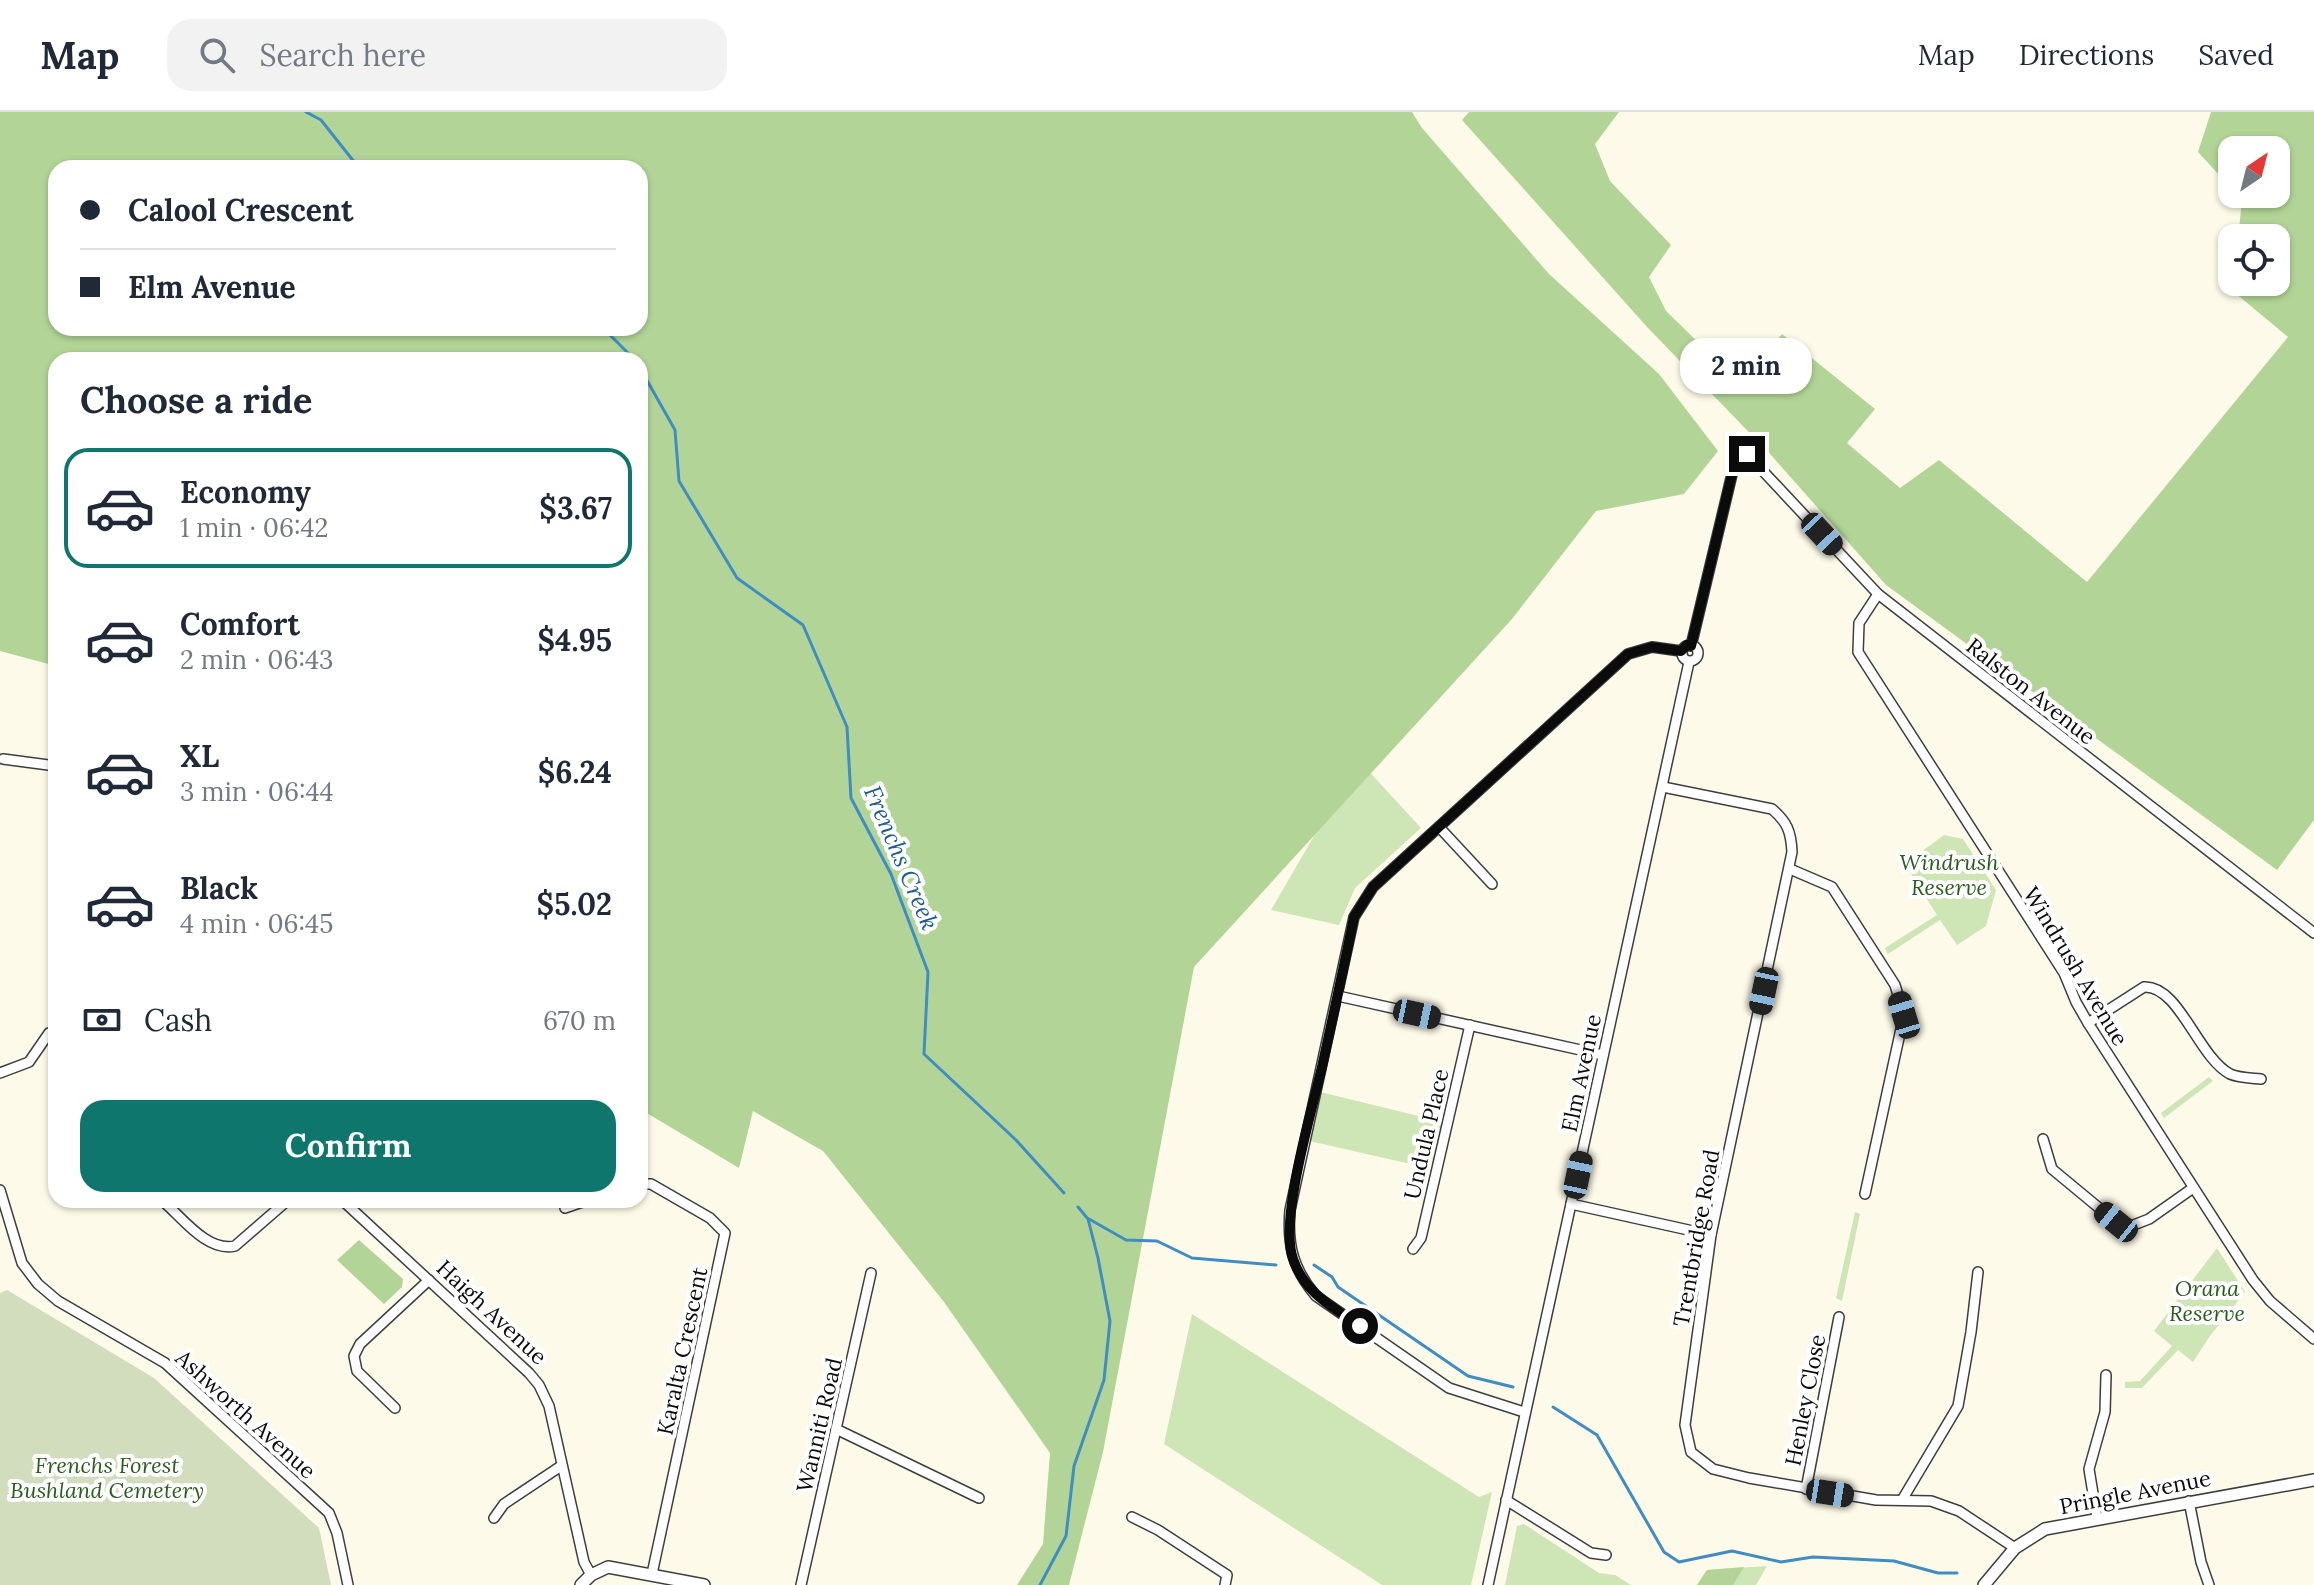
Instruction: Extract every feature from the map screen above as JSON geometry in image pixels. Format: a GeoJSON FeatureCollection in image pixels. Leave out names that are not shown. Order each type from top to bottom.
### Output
{"type":"FeatureCollection","features":[{"type":"Feature","properties":{"kind":"street","name":"Ralston Avenue"},"geometry":{"type":"LineString","coordinates":[[1691,646],[1733,470],[1747,454],[1878,594],[2314,933]]}},
{"type":"Feature","properties":{"kind":"street","name":"Windrush Avenue"},"geometry":{"type":"LineString","coordinates":[[1878,594],[1859,623],[1858,652],[2064,973],[2088,1023],[2193,1188],[2270,1301],[2314,1339]]}},
{"type":"Feature","properties":{"kind":"street"},"geometry":{"type":"LineString","coordinates":[[1687,645],[1695,646],[1698,654],[1689,662],[1681,651],[1687,645]]}},
{"type":"Feature","properties":{"kind":"street"},"geometry":{"type":"LineString","coordinates":[[1524,1412],[1449,1388],[1316,1296],[1300,1278],[1291,1255],[1288,1233],[1290,1210],[1354,917],[1373,887],[1628,654],[1652,647],[1681,651]]}},
{"type":"Feature","properties":{"kind":"street","name":"Elm Avenue"},"geometry":{"type":"LineString","coordinates":[[1488,1585],[1689,662]]}},
{"type":"Feature","properties":{"kind":"street"},"geometry":{"type":"LineString","coordinates":[[3,759],[48,765]]}},
{"type":"Feature","properties":{"kind":"street","name":"Trentbridge Road"},"geometry":{"type":"LineString","coordinates":[[1663,787],[1772,809],[1791,832],[1790,869],[1711,1235],[1685,1425],[1691,1452],[1713,1469],[1806,1489],[1876,1500],[1931,1501],[1959,1511],[2015,1548]]}},
{"type":"Feature","properties":{"kind":"street"},"geometry":{"type":"LineString","coordinates":[[1439,827],[1492,884]]}},
{"type":"Feature","properties":{"kind":"street"},"geometry":{"type":"LineString","coordinates":[[1790,869],[1832,887],[1895,985],[1904,1015],[1865,1194]]}},
{"type":"Feature","properties":{"kind":"street"},"geometry":{"type":"LineString","coordinates":[[2088,1023],[2144,987],[2152,987],[2168,997],[2214,1063],[2234,1076],[2261,1079]]}},
{"type":"Feature","properties":{"kind":"street"},"geometry":{"type":"LineString","coordinates":[[1338,996],[1603,1055]]}},
{"type":"Feature","properties":{"kind":"street","name":"Undula Place"},"geometry":{"type":"LineString","coordinates":[[1413,1249],[1421,1238],[1470,1025]]}},
{"type":"Feature","properties":{"kind":"street"},"geometry":{"type":"LineString","coordinates":[[0,1073],[29,1062],[48,1034]]}},
{"type":"Feature","properties":{"kind":"street"},"geometry":{"type":"LineString","coordinates":[[2043,1139],[2052,1169],[2116,1222],[2131,1226],[2149,1219],[2193,1188]]}},
{"type":"Feature","properties":{"kind":"street","name":"Karalta Crescent"},"geometry":{"type":"LineString","coordinates":[[648,1184],[710,1218],[725,1233],[652,1574]]}},
{"type":"Feature","properties":{"kind":"street","name":"Ashworth Avenue"},"geometry":{"type":"LineString","coordinates":[[0,1190],[22,1263],[38,1284],[58,1301],[165,1363],[329,1513],[337,1533],[348,1585]]}},
{"type":"Feature","properties":{"kind":"street"},"geometry":{"type":"LineString","coordinates":[[1571,1204],[1711,1235]]}},
{"type":"Feature","properties":{"kind":"street"},"geometry":{"type":"LineString","coordinates":[[168,1208],[213,1245],[225,1248],[235,1246],[279,1208]]}},
{"type":"Feature","properties":{"kind":"street","name":"Haigh Avenue"},"geometry":{"type":"LineString","coordinates":[[351,1208],[539,1385],[549,1406],[584,1562],[591,1575]]}},
{"type":"Feature","properties":{"kind":"street"},"geometry":{"type":"LineString","coordinates":[[1902,1500],[1958,1406],[1978,1272]]}},
{"type":"Feature","properties":{"kind":"street","name":"Wanniti Road"},"geometry":{"type":"LineString","coordinates":[[801,1585],[871,1273]]}},
{"type":"Feature","properties":{"kind":"street"},"geometry":{"type":"LineString","coordinates":[[395,1408],[357,1371],[354,1356],[360,1344],[429,1280]]}},
{"type":"Feature","properties":{"kind":"street","name":"Henley Close"},"geometry":{"type":"LineString","coordinates":[[1806,1489],[1839,1317]]}},
{"type":"Feature","properties":{"kind":"street"},"geometry":{"type":"LineString","coordinates":[[2097,1518],[2089,1469],[2105,1412],[2106,1375]]}},
{"type":"Feature","properties":{"kind":"street"},"geometry":{"type":"LineString","coordinates":[[836,1429],[979,1498]]}},
{"type":"Feature","properties":{"kind":"street"},"geometry":{"type":"LineString","coordinates":[[494,1518],[504,1504],[561,1466]]}},
{"type":"Feature","properties":{"kind":"street","name":"Pringle Avenue"},"geometry":{"type":"LineString","coordinates":[[1985,1585],[2015,1548],[2045,1529],[2314,1480]]}},
{"type":"Feature","properties":{"kind":"street"},"geometry":{"type":"LineString","coordinates":[[1506,1500],[1591,1553],[1606,1555]]}},
{"type":"Feature","properties":{"kind":"street"},"geometry":{"type":"LineString","coordinates":[[2189,1501],[2201,1562],[2209,1585]]}},
{"type":"Feature","properties":{"kind":"street"},"geometry":{"type":"LineString","coordinates":[[1132,1517],[1158,1530],[1227,1575],[1225,1585]]}},
{"type":"Feature","properties":{"kind":"street"},"geometry":{"type":"LineString","coordinates":[[581,1585],[591,1575],[608,1567],[704,1585]]}},
{"type":"Feature","properties":{"kind":"green space"},"geometry":{"type":"Polygon","coordinates":[[[0,112],[1412,112],[1422,128],[1549,274],[1659,374],[1718,451],[1684,494],[1596,511],[1512,619],[1194,967],[1103,1452],[1069,1585],[1017,1585],[1043,1544],[1050,1453],[944,1302],[823,1151],[753,1111],[739,1168],[648,1114],[648,352],[48,352],[48,664],[0,651],[0,112]]]}},
{"type":"Feature","properties":{"kind":"green space"},"geometry":{"type":"Polygon","coordinates":[[[1469,112],[1619,112],[1595,144],[1610,181],[1671,245],[1649,277],[1666,311],[1742,385],[1782,334],[1875,409],[1847,443],[1900,488],[1939,460],[2087,582],[2288,337],[2239,296],[2290,296],[2290,224],[2239,224],[2241,208],[2290,208],[2290,136],[2218,136],[2218,174],[2198,152],[2211,112],[2314,112],[2314,820],[2277,870],[1886,585],[1771,455],[1648,328],[1462,120],[1469,112]]]}},
{"type":"Feature","properties":{"kind":"green space"},"geometry":{"type":"Polygon","coordinates":[[[1352,753],[1421,828],[1355,888],[1339,925],[1271,910],[1321,824],[1352,753]]]}},
{"type":"Feature","properties":{"kind":"green space","name":"Windrush Reserve"},"geometry":{"type":"Polygon","coordinates":[[[1944,835],[1963,839],[1996,890],[1986,926],[1957,945],[1940,920],[1888,954],[1885,948],[1937,915],[1905,864],[1944,835]]]}},
{"type":"Feature","properties":{"kind":"green space"},"geometry":{"type":"Polygon","coordinates":[[[2209,1077],[2213,1081],[2164,1118],[2161,1113],[2209,1077]]]}},
{"type":"Feature","properties":{"kind":"green space"},"geometry":{"type":"Polygon","coordinates":[[[1316,1091],[1447,1123],[1437,1170],[1305,1140],[1316,1091]]]}},
{"type":"Feature","properties":{"kind":"green space"},"geometry":{"type":"Polygon","coordinates":[[[1855,1212],[1860,1214],[1842,1301],[1836,1298],[1855,1212]]]}},
{"type":"Feature","properties":{"kind":"green space"},"geometry":{"type":"Polygon","coordinates":[[[359,1240],[403,1279],[402,1287],[384,1304],[337,1260],[359,1240]]]}},
{"type":"Feature","properties":{"kind":"green space","name":"Orana Reserve"},"geometry":{"type":"Polygon","coordinates":[[[2217,1248],[2245,1292],[2193,1362],[2178,1350],[2142,1388],[2125,1388],[2125,1382],[2140,1381],[2172,1346],[2154,1331],[2217,1248]]]}},
{"type":"Feature","properties":{"kind":"green space","name":"Frenchs Forest Bushland Cemetery"},"geometry":{"type":"Polygon","coordinates":[[[7,1290],[154,1378],[319,1528],[331,1585],[0,1585],[0,1293],[7,1290]]]}},
{"type":"Feature","properties":{"kind":"green space"},"geometry":{"type":"Polygon","coordinates":[[[1192,1314],[1479,1497],[1492,1492],[1471,1585],[1382,1585],[1164,1444],[1192,1314]]]}},
{"type":"Feature","properties":{"kind":"green space"},"geometry":{"type":"Polygon","coordinates":[[[1524,1524],[1599,1573],[1615,1575],[1631,1585],[1505,1585],[1517,1526],[1524,1524]]]}},
{"type":"Feature","properties":{"kind":"green space"},"geometry":{"type":"Polygon","coordinates":[[[1767,1566],[1756,1585],[1697,1585],[1707,1570],[1767,1566]]]}},
{"type":"Feature","properties":{"kind":"green space"},"geometry":{"type":"Polygon","coordinates":[[[1744,1567],[1733,1585],[1697,1585],[1707,1570],[1744,1567]]]}},
{"type":"Feature","properties":{"kind":"waterway","name":"Frenchs Creek"},"geometry":{"type":"LineString","coordinates":[[306,112],[321,120],[353,160]]}},
{"type":"Feature","properties":{"kind":"waterway","name":"Frenchs Creek"},"geometry":{"type":"LineString","coordinates":[[611,336],[627,352]]}},
{"type":"Feature","properties":{"kind":"waterway","name":"Frenchs Creek"},"geometry":{"type":"LineString","coordinates":[[648,382],[675,430],[679,481],[737,578],[803,625],[847,727],[851,798],[891,874],[928,972],[924,1054],[1016,1140],[1064,1193]]}},
{"type":"Feature","properties":{"kind":"waterway","name":"Frenchs Creek"},"geometry":{"type":"LineString","coordinates":[[1040,1585],[1066,1536],[1074,1466],[1104,1380],[1110,1321],[1088,1219],[1078,1207]]}},
{"type":"Feature","properties":{"kind":"waterway"},"geometry":{"type":"LineString","coordinates":[[1089,1219],[1126,1240],[1157,1241],[1192,1258],[1276,1265]]}},
{"type":"Feature","properties":{"kind":"waterway"},"geometry":{"type":"LineString","coordinates":[[1314,1265],[1332,1277],[1338,1287],[1468,1376],[1513,1387]]}},
{"type":"Feature","properties":{"kind":"waterway"},"geometry":{"type":"LineString","coordinates":[[1553,1407],[1597,1435],[1664,1552],[1679,1562],[1732,1551],[1781,1562],[1813,1557],[1894,1561],[1938,1573],[1957,1573]]}},
{"type":"Feature","properties":{"kind":"route"},"geometry":{"type":"LineString","coordinates":[[1360,1326],[1316,1296],[1300,1278],[1291,1255],[1288,1233],[1290,1210],[1354,917],[1373,887],[1628,654],[1652,647],[1681,651],[1687,645],[1691,646],[1733,470],[1747,454]]}}]}
